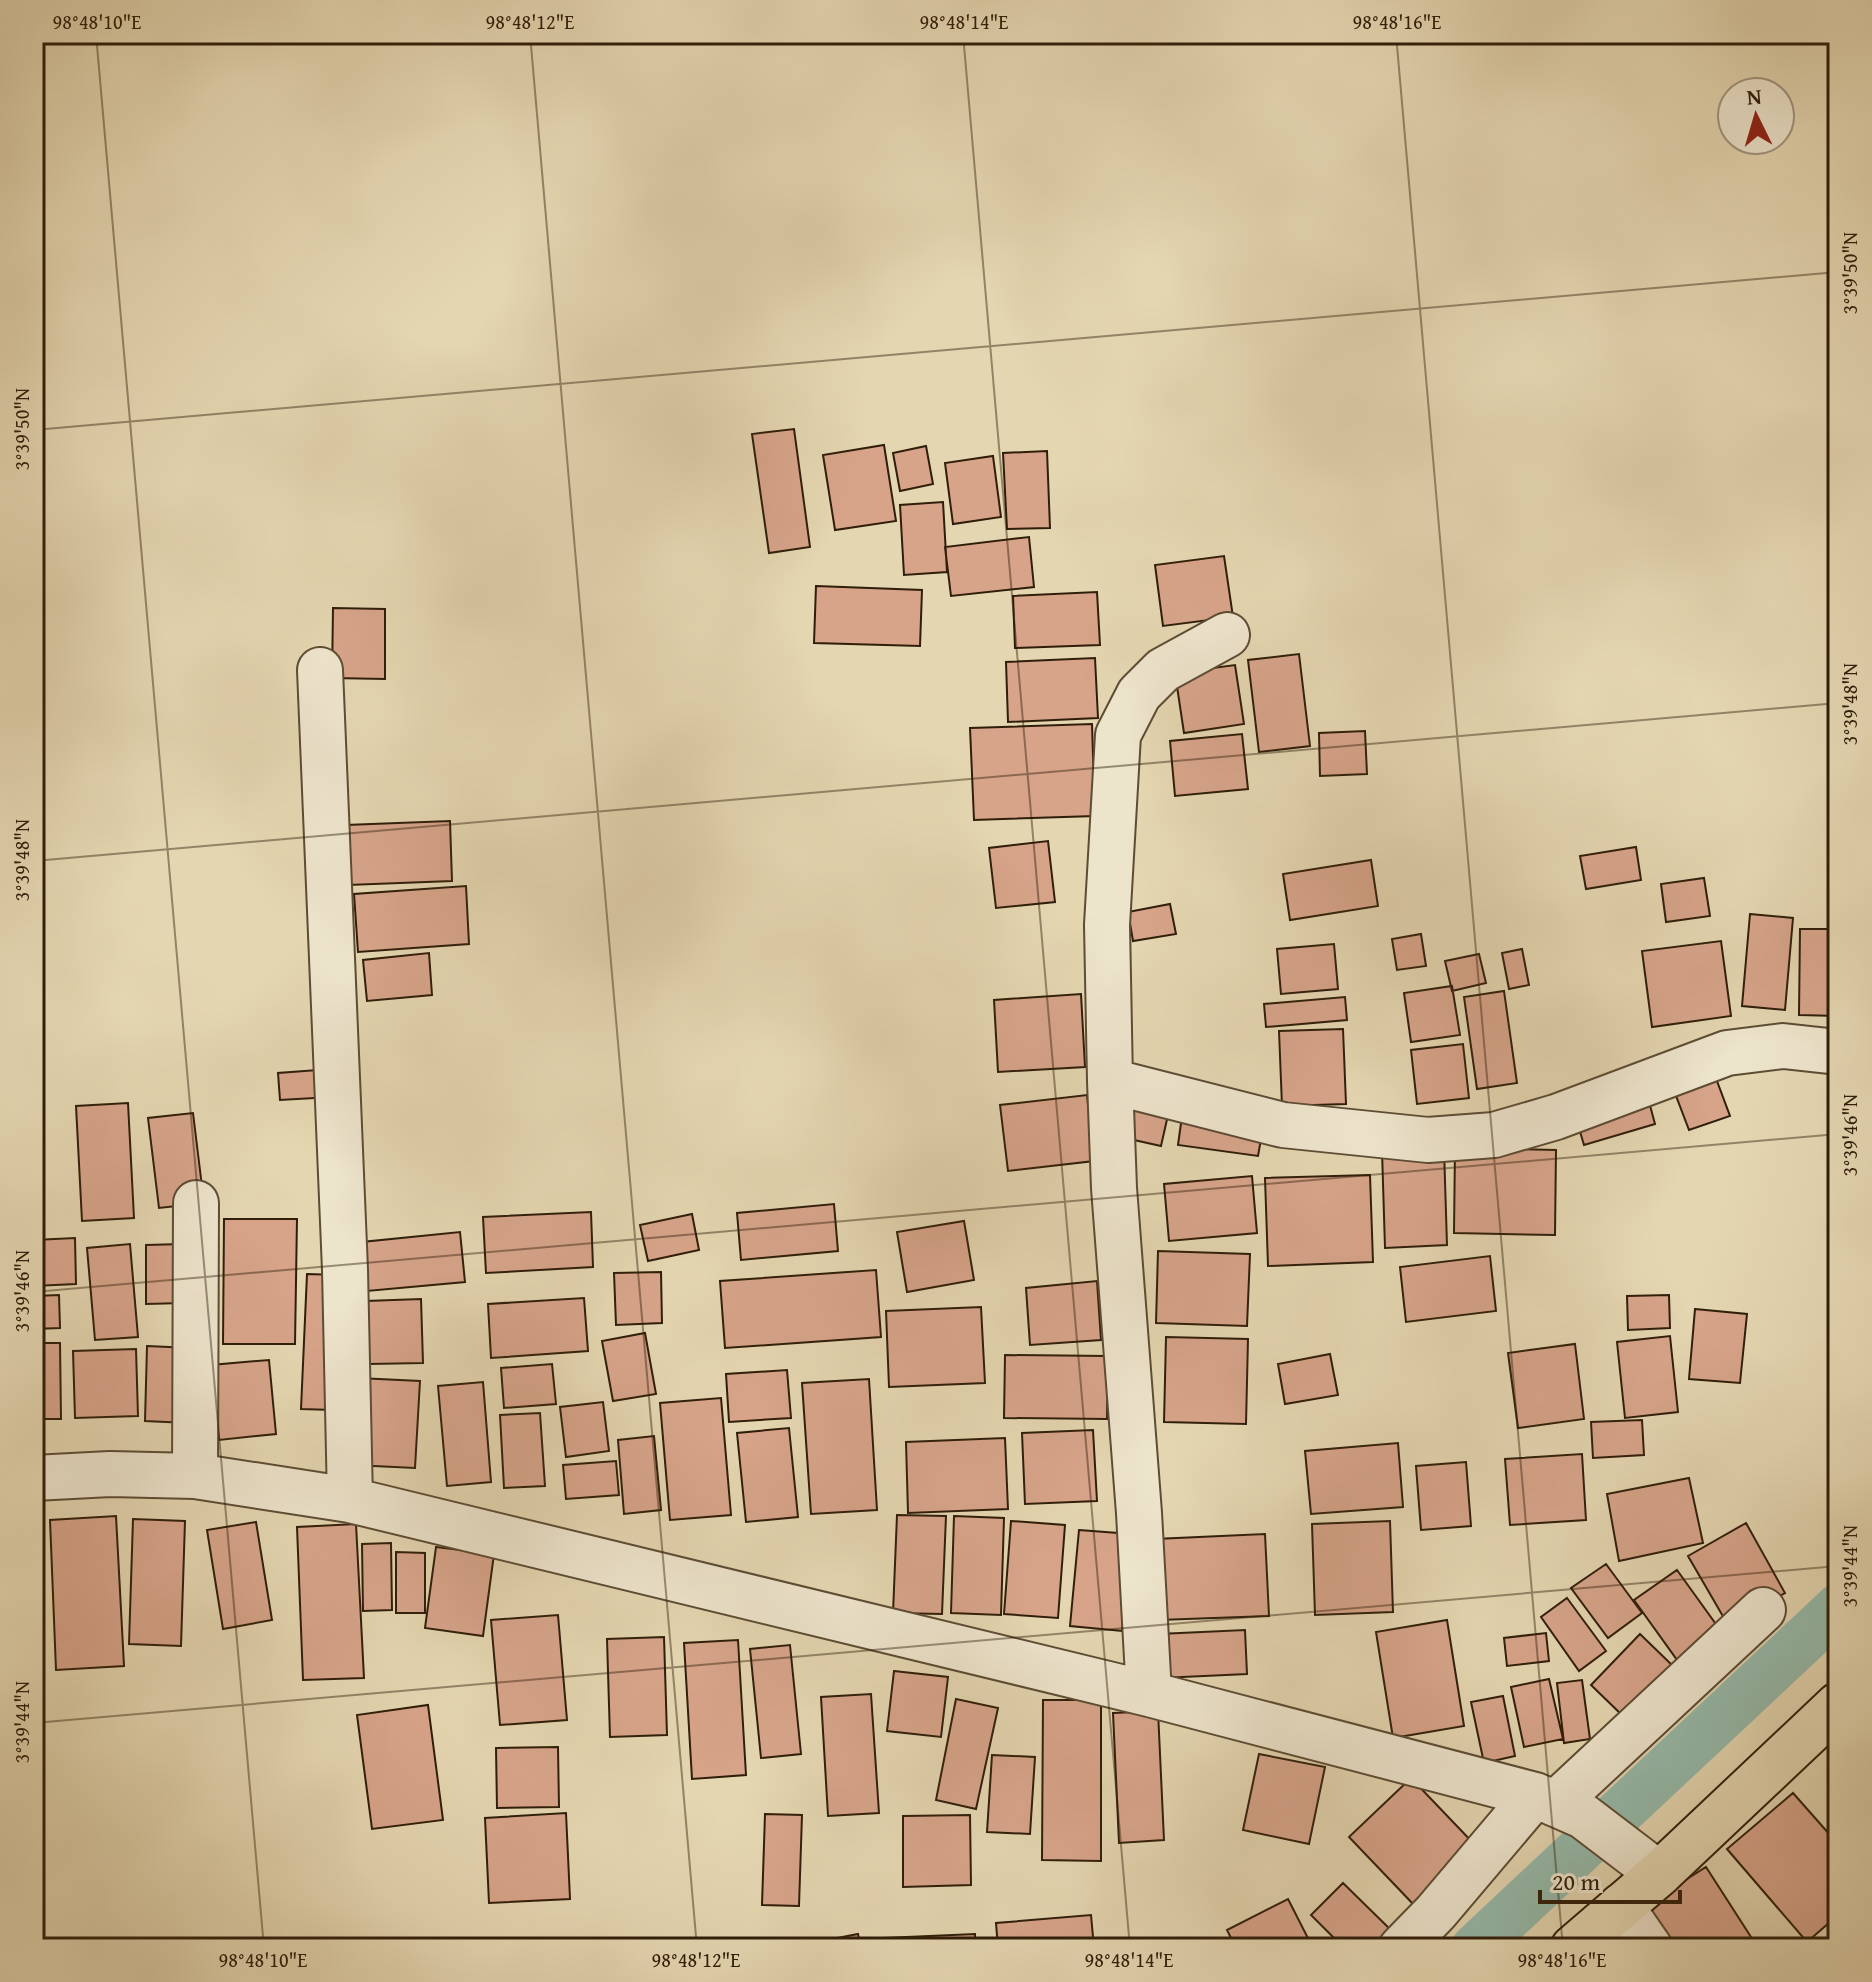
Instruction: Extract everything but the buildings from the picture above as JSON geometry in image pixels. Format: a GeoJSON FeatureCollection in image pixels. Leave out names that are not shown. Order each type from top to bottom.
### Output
{"type":"FeatureCollection","features":[{"type":"Feature","properties":{"kind":"main road"},"geometry":{"type":"LineString","coordinates":[[1580,1945],[1621,1906],[1649,1867],[1838,1705]]}},
{"type":"Feature","properties":{"kind":"street"},"geometry":{"type":"LineString","coordinates":[[1149,1694],[1138,1497],[1114,1188],[1110,1081],[1107,925],[1118,735],[1139,694],[1163,670],[1227,635]]}},
{"type":"Feature","properties":{"kind":"street"},"geometry":{"type":"LineString","coordinates":[[320,670],[345,1270],[350,1500]]}},
{"type":"Feature","properties":{"kind":"street"},"geometry":{"type":"LineString","coordinates":[[1110,1081],[1283,1125],[1428,1140],[1494,1135],[1519,1128],[1727,1053],[1783,1046],[1838,1052]]}},
{"type":"Feature","properties":{"kind":"street"},"geometry":{"type":"LineString","coordinates":[[195,1476],[196,1203]]}},
{"type":"Feature","properties":{"kind":"street"},"geometry":{"type":"LineString","coordinates":[[34,1478],[110,1474],[195,1476],[350,1500],[1149,1694],[1558,1805],[1649,1867]]}},
{"type":"Feature","properties":{"kind":"street"},"geometry":{"type":"LineString","coordinates":[[1401,1948],[1436,1912],[1558,1805],[1763,1610]]}},
{"type":"Feature","properties":{"kind":"street"},"geometry":{"type":"LineString","coordinates":[[1621,1906],[1650,1948]]}},
{"type":"Feature","properties":{"kind":"waterway"},"geometry":{"type":"LineString","coordinates":[[1475,1948],[1838,1608]]}}]}
